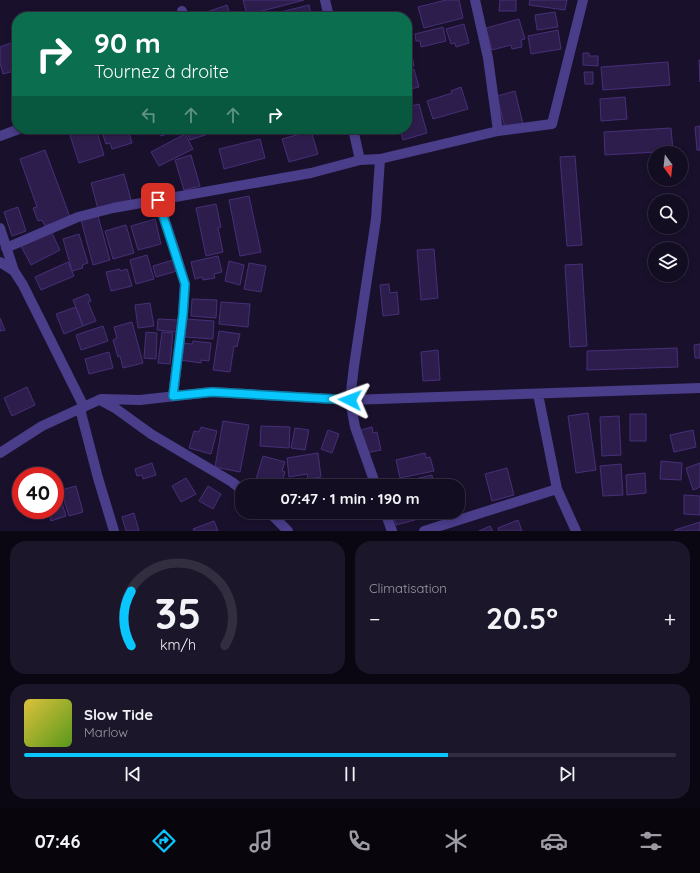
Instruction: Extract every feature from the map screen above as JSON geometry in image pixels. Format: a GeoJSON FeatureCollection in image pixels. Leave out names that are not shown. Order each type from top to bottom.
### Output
{"type":"FeatureCollection","features":[{"type":"Feature","properties":{"kind":"street"},"geometry":{"type":"LineString","coordinates":[[325,0],[328,12]]}},
{"type":"Feature","properties":{"kind":"street"},"geometry":{"type":"LineString","coordinates":[[475,0],[488,58],[498,131]]}},
{"type":"Feature","properties":{"kind":"street"},"geometry":{"type":"LineString","coordinates":[[6,248],[78,217],[113,208],[311,173],[360,160],[380,159],[498,131],[552,124],[583,0]]}},
{"type":"Feature","properties":{"kind":"street"},"geometry":{"type":"LineString","coordinates":[[0,136],[12,132]]}},
{"type":"Feature","properties":{"kind":"street"},"geometry":{"type":"LineString","coordinates":[[355,134],[360,160]]}},
{"type":"Feature","properties":{"kind":"street"},"geometry":{"type":"LineString","coordinates":[[374,479],[355,427],[350,400],[376,220],[380,159]]}},
{"type":"Feature","properties":{"kind":"street"},"geometry":{"type":"LineString","coordinates":[[158,200],[185,284],[183,314],[173,396]]}},
{"type":"Feature","properties":{"kind":"street"},"geometry":{"type":"LineString","coordinates":[[0,228],[14,271],[23,285],[82,408],[98,478],[114,531]]}},
{"type":"Feature","properties":{"kind":"street"},"geometry":{"type":"LineString","coordinates":[[0,262],[14,271]]}},
{"type":"Feature","properties":{"kind":"street"},"geometry":{"type":"LineString","coordinates":[[0,453],[42,426],[101,399],[140,400],[212,392],[350,400],[700,388]]}},
{"type":"Feature","properties":{"kind":"street"},"geometry":{"type":"LineString","coordinates":[[538,394],[557,489],[576,531]]}},
{"type":"Feature","properties":{"kind":"street"},"geometry":{"type":"LineString","coordinates":[[101,399],[106,404],[115,408],[151,434],[212,469],[235,484]]}},
{"type":"Feature","properties":{"kind":"street"},"geometry":{"type":"LineString","coordinates":[[424,531],[557,489]]}},
{"type":"Feature","properties":{"kind":"street"},"geometry":{"type":"LineString","coordinates":[[276,519],[288,531]]}},
{"type":"Feature","properties":{"kind":"street"},"geometry":{"type":"LineString","coordinates":[[388,519],[392,531]]}},
{"type":"Feature","properties":{"kind":"building"},"geometry":{"type":"Polygon","coordinates":[[[243,0],[304,0],[258,12],[246,12],[243,0]]]}},
{"type":"Feature","properties":{"kind":"building"},"geometry":{"type":"Polygon","coordinates":[[[446,0],[459,0],[463,18],[424,28],[418,7],[446,0]]]}},
{"type":"Feature","properties":{"kind":"building"},"geometry":{"type":"Polygon","coordinates":[[[500,0],[516,0],[516,11],[499,11],[500,0]]]}},
{"type":"Feature","properties":{"kind":"building"},"geometry":{"type":"Polygon","coordinates":[[[530,0],[567,0],[565,10],[529,5],[530,0]]]}},
{"type":"Feature","properties":{"kind":"building"},"geometry":{"type":"Polygon","coordinates":[[[227,5],[229,12],[207,12],[227,5]]]}},
{"type":"Feature","properties":{"kind":"building"},"geometry":{"type":"Polygon","coordinates":[[[309,5],[311,12],[281,12],[309,5]]]}},
{"type":"Feature","properties":{"kind":"building"},"geometry":{"type":"Polygon","coordinates":[[[555,12],[558,27],[537,30],[535,15],[555,12]]]}},
{"type":"Feature","properties":{"kind":"building"},"geometry":{"type":"Polygon","coordinates":[[[519,19],[525,39],[521,40],[522,47],[512,49],[511,45],[492,50],[486,28],[519,19]]]}},
{"type":"Feature","properties":{"kind":"building"},"geometry":{"type":"Polygon","coordinates":[[[464,24],[469,43],[456,47],[455,43],[451,44],[446,29],[464,24]]]}},
{"type":"Feature","properties":{"kind":"building"},"geometry":{"type":"Polygon","coordinates":[[[443,27],[446,41],[421,47],[420,41],[416,41],[415,34],[443,27]]]}},
{"type":"Feature","properties":{"kind":"building"},"geometry":{"type":"Polygon","coordinates":[[[558,30],[561,49],[531,54],[528,36],[558,30]]]}},
{"type":"Feature","properties":{"kind":"building"},"geometry":{"type":"Polygon","coordinates":[[[12,42],[12,71],[3,74],[0,63],[0,47],[12,42]]]}},
{"type":"Feature","properties":{"kind":"building"},"geometry":{"type":"Polygon","coordinates":[[[583,53],[589,53],[589,56],[598,56],[598,66],[583,65],[583,53]]]}},
{"type":"Feature","properties":{"kind":"building"},"geometry":{"type":"Polygon","coordinates":[[[412,56],[414,66],[412,67],[412,56]]]}},
{"type":"Feature","properties":{"kind":"building"},"geometry":{"type":"Polygon","coordinates":[[[699,60],[700,60],[700,82],[699,60]]]}},
{"type":"Feature","properties":{"kind":"building"},"geometry":{"type":"Polygon","coordinates":[[[668,62],[670,85],[603,90],[601,67],[668,62]]]}},
{"type":"Feature","properties":{"kind":"building"},"geometry":{"type":"Polygon","coordinates":[[[414,69],[419,87],[412,89],[412,70],[414,69]]]}},
{"type":"Feature","properties":{"kind":"building"},"geometry":{"type":"Polygon","coordinates":[[[584,72],[593,72],[593,84],[585,84],[584,72]]]}},
{"type":"Feature","properties":{"kind":"building"},"geometry":{"type":"Polygon","coordinates":[[[461,87],[468,109],[433,119],[427,101],[452,93],[451,91],[461,87]]]}},
{"type":"Feature","properties":{"kind":"building"},"geometry":{"type":"Polygon","coordinates":[[[515,91],[523,124],[505,128],[497,96],[515,91]]]}},
{"type":"Feature","properties":{"kind":"building"},"geometry":{"type":"Polygon","coordinates":[[[625,97],[627,119],[601,121],[600,99],[625,97]]]}},
{"type":"Feature","properties":{"kind":"building"},"geometry":{"type":"Polygon","coordinates":[[[419,104],[427,133],[403,140],[401,134],[412,134],[412,106],[419,104]]]}},
{"type":"Feature","properties":{"kind":"building"},"geometry":{"type":"Polygon","coordinates":[[[700,126],[700,150],[697,150],[695,127],[700,126]]]}},
{"type":"Feature","properties":{"kind":"building"},"geometry":{"type":"Polygon","coordinates":[[[671,128],[673,146],[648,146],[648,152],[605,155],[604,132],[671,128]]]}},
{"type":"Feature","properties":{"kind":"building"},"geometry":{"type":"Polygon","coordinates":[[[70,134],[98,134],[104,155],[79,163],[70,134]]]}},
{"type":"Feature","properties":{"kind":"building"},"geometry":{"type":"Polygon","coordinates":[[[103,134],[129,134],[132,143],[112,149],[110,143],[106,144],[103,134]]]}},
{"type":"Feature","properties":{"kind":"building"},"geometry":{"type":"Polygon","coordinates":[[[185,134],[193,149],[159,166],[151,152],[185,134]]]}},
{"type":"Feature","properties":{"kind":"building"},"geometry":{"type":"Polygon","coordinates":[[[188,134],[208,134],[190,140],[188,134]]]}},
{"type":"Feature","properties":{"kind":"building"},"geometry":{"type":"Polygon","coordinates":[[[300,134],[312,134],[318,154],[289,162],[282,139],[300,134]]]}},
{"type":"Feature","properties":{"kind":"building"},"geometry":{"type":"Polygon","coordinates":[[[260,139],[265,158],[224,169],[219,149],[260,139]]]}},
{"type":"Feature","properties":{"kind":"building"},"geometry":{"type":"Polygon","coordinates":[[[45,150],[70,217],[45,226],[42,220],[38,221],[33,208],[37,207],[20,159],[45,150]]]}},
{"type":"Feature","properties":{"kind":"building"},"geometry":{"type":"Polygon","coordinates":[[[191,155],[200,186],[184,190],[175,160],[191,155]]]}},
{"type":"Feature","properties":{"kind":"building"},"geometry":{"type":"Polygon","coordinates":[[[575,156],[582,245],[567,246],[560,157],[575,156]]]}},
{"type":"Feature","properties":{"kind":"building"},"geometry":{"type":"Polygon","coordinates":[[[124,174],[131,200],[98,209],[91,183],[124,174]]]}},
{"type":"Feature","properties":{"kind":"building"},"geometry":{"type":"Polygon","coordinates":[[[249,196],[261,252],[240,256],[229,200],[249,196]]]}},
{"type":"Feature","properties":{"kind":"building"},"geometry":{"type":"Polygon","coordinates":[[[216,204],[221,227],[218,228],[223,252],[206,256],[196,208],[216,204]]]}},
{"type":"Feature","properties":{"kind":"building"},"geometry":{"type":"Polygon","coordinates":[[[18,207],[26,231],[12,236],[4,212],[18,207]]]}},
{"type":"Feature","properties":{"kind":"building"},"geometry":{"type":"Polygon","coordinates":[[[98,216],[110,260],[93,265],[81,220],[98,216]]]}},
{"type":"Feature","properties":{"kind":"building"},"geometry":{"type":"Polygon","coordinates":[[[155,219],[161,244],[138,250],[131,226],[155,219]]]}},
{"type":"Feature","properties":{"kind":"building"},"geometry":{"type":"Polygon","coordinates":[[[126,225],[134,253],[113,259],[105,231],[126,225]]]}},
{"type":"Feature","properties":{"kind":"building"},"geometry":{"type":"Polygon","coordinates":[[[51,231],[60,250],[31,265],[21,246],[51,231]]]}},
{"type":"Feature","properties":{"kind":"building"},"geometry":{"type":"Polygon","coordinates":[[[79,234],[88,263],[82,265],[83,268],[72,271],[63,239],[79,234]]]}},
{"type":"Feature","properties":{"kind":"building"},"geometry":{"type":"Polygon","coordinates":[[[434,249],[438,298],[421,300],[417,250],[434,249]]]}},
{"type":"Feature","properties":{"kind":"building"},"geometry":{"type":"Polygon","coordinates":[[[147,255],[154,279],[136,284],[130,260],[147,255]]]}},
{"type":"Feature","properties":{"kind":"building"},"geometry":{"type":"Polygon","coordinates":[[[218,256],[222,272],[214,274],[215,278],[203,280],[202,277],[195,279],[191,262],[218,256]]]}},
{"type":"Feature","properties":{"kind":"building"},"geometry":{"type":"Polygon","coordinates":[[[173,260],[177,271],[156,277],[153,266],[173,260]]]}},
{"type":"Feature","properties":{"kind":"building"},"geometry":{"type":"Polygon","coordinates":[[[229,261],[244,265],[240,285],[225,281],[229,261]]]}},
{"type":"Feature","properties":{"kind":"building"},"geometry":{"type":"Polygon","coordinates":[[[68,262],[74,276],[41,290],[35,277],[68,262]]]}},
{"type":"Feature","properties":{"kind":"building"},"geometry":{"type":"Polygon","coordinates":[[[249,263],[266,266],[261,292],[244,289],[249,263]]]}},
{"type":"Feature","properties":{"kind":"building"},"geometry":{"type":"Polygon","coordinates":[[[582,264],[587,346],[570,347],[565,265],[582,264]]]}},
{"type":"Feature","properties":{"kind":"building"},"geometry":{"type":"Polygon","coordinates":[[[120,269],[120,271],[127,269],[132,286],[111,291],[106,272],[120,269]]]}},
{"type":"Feature","properties":{"kind":"building"},"geometry":{"type":"Polygon","coordinates":[[[389,284],[390,293],[397,292],[399,314],[383,316],[380,285],[389,284]]]}},
{"type":"Feature","properties":{"kind":"building"},"geometry":{"type":"Polygon","coordinates":[[[88,294],[91,301],[88,302],[96,321],[83,326],[73,300],[88,294]]]}},
{"type":"Feature","properties":{"kind":"building"},"geometry":{"type":"Polygon","coordinates":[[[192,299],[217,300],[216,318],[191,316],[192,299]]]}},
{"type":"Feature","properties":{"kind":"building"},"geometry":{"type":"Polygon","coordinates":[[[221,302],[250,304],[248,327],[219,324],[221,302]]]}},
{"type":"Feature","properties":{"kind":"building"},"geometry":{"type":"Polygon","coordinates":[[[150,303],[154,326],[138,328],[135,305],[150,303]]]}},
{"type":"Feature","properties":{"kind":"building"},"geometry":{"type":"Polygon","coordinates":[[[76,307],[83,326],[64,334],[56,314],[76,307]]]}},
{"type":"Feature","properties":{"kind":"building"},"geometry":{"type":"Polygon","coordinates":[[[0,318],[5,330],[0,331],[0,318]]]}},
{"type":"Feature","properties":{"kind":"building"},"geometry":{"type":"Polygon","coordinates":[[[158,319],[178,320],[177,332],[157,330],[158,319]]]}},
{"type":"Feature","properties":{"kind":"building"},"geometry":{"type":"Polygon","coordinates":[[[186,319],[214,321],[213,339],[185,337],[186,319]]]}},
{"type":"Feature","properties":{"kind":"building"},"geometry":{"type":"Polygon","coordinates":[[[132,322],[143,363],[123,368],[120,356],[118,357],[113,340],[117,338],[114,327],[132,322]]]}},
{"type":"Feature","properties":{"kind":"building"},"geometry":{"type":"Polygon","coordinates":[[[103,326],[108,341],[81,350],[76,335],[103,326]]]}},
{"type":"Feature","properties":{"kind":"building"},"geometry":{"type":"Polygon","coordinates":[[[219,331],[240,334],[237,347],[234,346],[230,372],[213,370],[219,331]]]}},
{"type":"Feature","properties":{"kind":"building"},"geometry":{"type":"Polygon","coordinates":[[[146,332],[157,333],[156,359],[144,358],[146,332]]]}},
{"type":"Feature","properties":{"kind":"building"},"geometry":{"type":"Polygon","coordinates":[[[162,332],[173,333],[170,364],[158,363],[162,332]]]}},
{"type":"Feature","properties":{"kind":"building"},"geometry":{"type":"Polygon","coordinates":[[[193,341],[211,343],[209,361],[201,360],[201,363],[180,360],[182,343],[192,344],[193,341]]]}},
{"type":"Feature","properties":{"kind":"building"},"geometry":{"type":"Polygon","coordinates":[[[700,344],[700,358],[695,358],[694,345],[700,344]]]}},
{"type":"Feature","properties":{"kind":"building"},"geometry":{"type":"Polygon","coordinates":[[[677,348],[678,367],[587,370],[587,351],[677,348]]]}},
{"type":"Feature","properties":{"kind":"building"},"geometry":{"type":"Polygon","coordinates":[[[438,350],[440,380],[423,381],[421,352],[438,350]]]}},
{"type":"Feature","properties":{"kind":"building"},"geometry":{"type":"Polygon","coordinates":[[[109,352],[113,368],[89,374],[85,359],[109,352]]]}},
{"type":"Feature","properties":{"kind":"building"},"geometry":{"type":"Polygon","coordinates":[[[27,387],[35,405],[12,416],[4,398],[27,387]]]}},
{"type":"Feature","properties":{"kind":"building"},"geometry":{"type":"Polygon","coordinates":[[[588,413],[596,470],[576,473],[568,416],[588,413]]]}},
{"type":"Feature","properties":{"kind":"building"},"geometry":{"type":"Polygon","coordinates":[[[630,414],[646,414],[646,441],[630,441],[630,414]]]}},
{"type":"Feature","properties":{"kind":"building"},"geometry":{"type":"Polygon","coordinates":[[[619,416],[621,455],[602,456],[600,417],[619,416]]]}},
{"type":"Feature","properties":{"kind":"building"},"geometry":{"type":"Polygon","coordinates":[[[223,421],[249,425],[240,472],[215,467],[223,421]]]}},
{"type":"Feature","properties":{"kind":"building"},"geometry":{"type":"Polygon","coordinates":[[[261,426],[290,427],[289,448],[260,446],[261,426]]]}},
{"type":"Feature","properties":{"kind":"building"},"geometry":{"type":"Polygon","coordinates":[[[201,427],[217,431],[211,454],[189,448],[194,431],[199,432],[201,427]]]}},
{"type":"Feature","properties":{"kind":"building"},"geometry":{"type":"Polygon","coordinates":[[[372,427],[373,433],[377,432],[381,450],[366,453],[361,430],[372,427]]]}},
{"type":"Feature","properties":{"kind":"building"},"geometry":{"type":"Polygon","coordinates":[[[295,428],[309,430],[305,450],[291,448],[295,428]]]}},
{"type":"Feature","properties":{"kind":"building"},"geometry":{"type":"Polygon","coordinates":[[[328,430],[339,434],[332,453],[321,449],[328,430]]]}},
{"type":"Feature","properties":{"kind":"building"},"geometry":{"type":"Polygon","coordinates":[[[693,430],[696,447],[674,452],[670,435],[693,430]]]}},
{"type":"Feature","properties":{"kind":"building"},"geometry":{"type":"Polygon","coordinates":[[[318,453],[321,477],[308,479],[307,474],[289,477],[287,458],[318,453]]]}},
{"type":"Feature","properties":{"kind":"building"},"geometry":{"type":"Polygon","coordinates":[[[425,453],[426,458],[430,457],[434,471],[400,478],[396,460],[425,453]]]}},
{"type":"Feature","properties":{"kind":"building"},"geometry":{"type":"Polygon","coordinates":[[[263,456],[285,462],[282,471],[285,472],[283,479],[256,479],[263,456]]]}},
{"type":"Feature","properties":{"kind":"building"},"geometry":{"type":"Polygon","coordinates":[[[661,461],[682,463],[681,480],[660,479],[661,461]]]}},
{"type":"Feature","properties":{"kind":"building"},"geometry":{"type":"Polygon","coordinates":[[[152,463],[156,475],[143,479],[142,475],[137,476],[135,469],[152,463]]]}},
{"type":"Feature","properties":{"kind":"building"},"geometry":{"type":"Polygon","coordinates":[[[700,463],[700,487],[693,490],[686,468],[700,463]]]}},
{"type":"Feature","properties":{"kind":"building"},"geometry":{"type":"Polygon","coordinates":[[[621,464],[623,495],[603,496],[600,466],[621,464]]]}},
{"type":"Feature","properties":{"kind":"building"},"geometry":{"type":"Polygon","coordinates":[[[507,468],[514,495],[492,501],[485,474],[507,468]]]}},
{"type":"Feature","properties":{"kind":"building"},"geometry":{"type":"Polygon","coordinates":[[[645,473],[646,493],[627,495],[626,475],[645,473]]]}},
{"type":"Feature","properties":{"kind":"building"},"geometry":{"type":"Polygon","coordinates":[[[432,475],[433,479],[415,479],[432,475]]]}},
{"type":"Feature","properties":{"kind":"building"},"geometry":{"type":"Polygon","coordinates":[[[186,478],[196,494],[181,502],[172,486],[186,478]]]}},
{"type":"Feature","properties":{"kind":"building"},"geometry":{"type":"Polygon","coordinates":[[[76,486],[83,512],[69,516],[64,500],[64,489],[76,486]]]}},
{"type":"Feature","properties":{"kind":"building"},"geometry":{"type":"Polygon","coordinates":[[[208,486],[221,494],[213,509],[199,501],[208,486]]]}},
{"type":"Feature","properties":{"kind":"building"},"geometry":{"type":"Polygon","coordinates":[[[684,495],[700,496],[700,515],[684,514],[684,495]]]}},
{"type":"Feature","properties":{"kind":"building"},"geometry":{"type":"Polygon","coordinates":[[[134,513],[139,531],[126,531],[122,517],[134,513]]]}},
{"type":"Feature","properties":{"kind":"building"},"geometry":{"type":"Polygon","coordinates":[[[394,519],[415,520],[396,525],[394,519]]]}},
{"type":"Feature","properties":{"kind":"building"},"geometry":{"type":"Polygon","coordinates":[[[518,520],[522,531],[499,531],[498,528],[518,520]]]}},
{"type":"Feature","properties":{"kind":"building"},"geometry":{"type":"Polygon","coordinates":[[[214,521],[218,531],[194,531],[193,529],[214,521]]]}},
{"type":"Feature","properties":{"kind":"building"},"geometry":{"type":"Polygon","coordinates":[[[700,522],[700,531],[675,531],[675,530],[700,522]]]}},
{"type":"Feature","properties":{"kind":"building"},"geometry":{"type":"Polygon","coordinates":[[[490,526],[493,531],[479,531],[490,526]]]}},
{"type":"Feature","properties":{"kind":"route"},"geometry":{"type":"LineString","coordinates":[[158,200],[185,284],[183,314],[173,396],[212,392],[350,400]]}}]}
